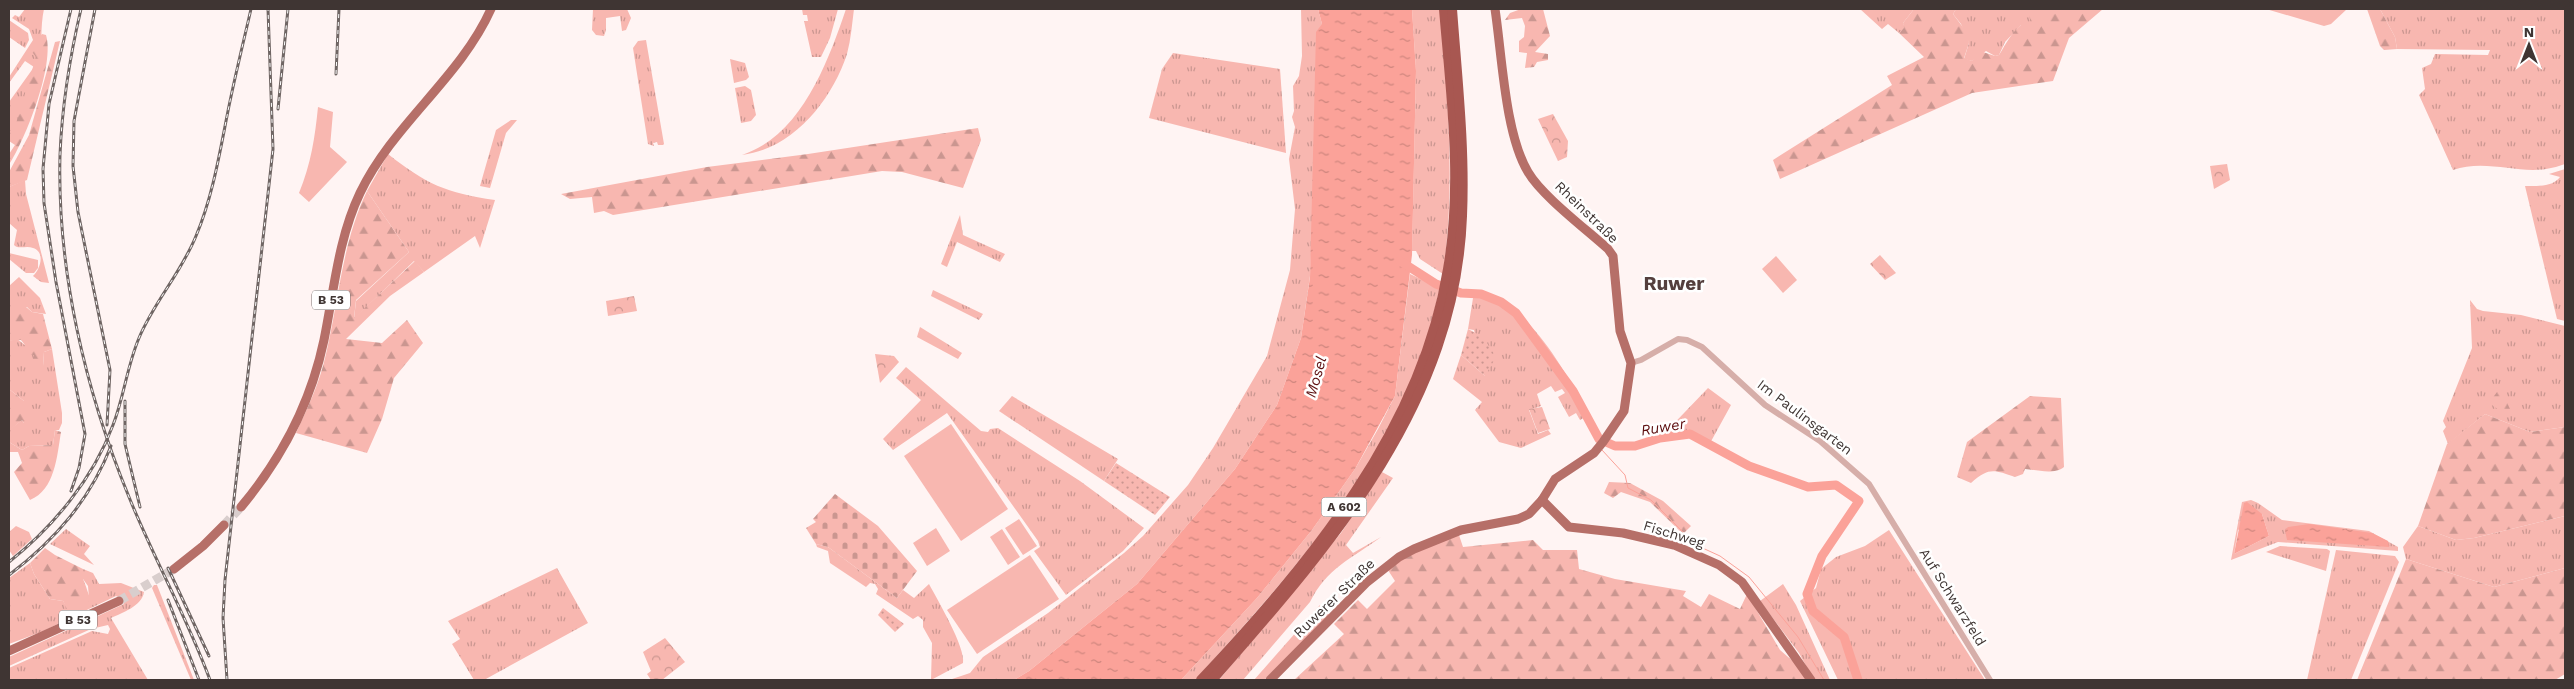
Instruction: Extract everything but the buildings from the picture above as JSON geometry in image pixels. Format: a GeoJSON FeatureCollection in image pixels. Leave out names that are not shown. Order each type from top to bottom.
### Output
{"type":"FeatureCollection","features":[{"type":"Feature","properties":{"kind":"highway","name":"A 602"},"geometry":{"type":"LineString","coordinates":[[1444,9],[1455,186],[1452,270]]}},
{"type":"Feature","properties":{"kind":"highway","name":"A 602"},"geometry":{"type":"LineString","coordinates":[[1212,680],[1337,532],[1376,473],[1416,401],[1432,365],[1462,217],[1462,184],[1452,9]]}},
{"type":"Feature","properties":{"kind":"highway","name":"A 602"},"geometry":{"type":"LineString","coordinates":[[1201,680],[1280,590],[1334,522],[1370,469],[1389,437],[1425,360],[1444,309]]}},
{"type":"Feature","properties":{"kind":"main road","name":"B 53"},"geometry":{"type":"LineString","coordinates":[[241,508],[276,460],[305,402],[320,356],[348,227],[360,194],[375,166],[397,133],[458,62],[479,32],[491,9]]}},
{"type":"Feature","properties":{"kind":"main road","name":"Rheinstraße"},"geometry":{"type":"LineString","coordinates":[[1495,9],[1510,116],[1518,150],[1533,180],[1608,249],[1613,256],[1620,331],[1632,363],[1628,397],[1618,422]]}},
{"type":"Feature","properties":{"kind":"main road","name":"Ruwerer Straße"},"geometry":{"type":"LineString","coordinates":[[1270,680],[1366,583],[1399,557],[1461,530],[1518,518],[1533,511],[1555,479],[1594,453],[1618,422]]}},
{"type":"Feature","properties":{"kind":"main road","name":"Fischweg"},"geometry":{"type":"LineString","coordinates":[[1542,500],[1569,527],[1623,533],[1674,545],[1719,565],[1742,582],[1811,680]]}},
{"type":"Feature","properties":{"kind":"main road"},"geometry":{"type":"LineString","coordinates":[[174,569],[203,546],[224,525]]}},
{"type":"Feature","properties":{"kind":"main road","name":"B 53"},"geometry":{"type":"LineString","coordinates":[[9,651],[119,601]]}},
{"type":"Feature","properties":{"kind":"street","name":"Im Paulinsgarten"},"geometry":{"type":"LineString","coordinates":[[1632,363],[1641,360],[1678,339],[1687,340],[1702,347],[1765,405],[1812,436],[1865,480],[1879,496],[1895,528]]}},
{"type":"Feature","properties":{"kind":"street","name":"Auf Schwarzfeld"},"geometry":{"type":"LineString","coordinates":[[1895,528],[1990,680]]}},
{"type":"Feature","properties":{"kind":"green space"},"geometry":{"type":"Polygon","coordinates":[[[25,9],[44,9],[41,66],[37,87],[28,114],[9,160],[9,154],[15,145],[9,141],[9,102],[34,67],[25,61],[9,83],[9,77],[33,40],[29,29],[12,18],[15,15],[19,17],[25,9]]]}},
{"type":"Feature","properties":{"kind":"green space"},"geometry":{"type":"Polygon","coordinates":[[[593,9],[627,9],[631,18],[626,30],[622,31],[620,16],[606,18],[604,36],[596,35],[592,30],[593,9]]]}},
{"type":"Feature","properties":{"kind":"green space"},"geometry":{"type":"Polygon","coordinates":[[[802,9],[838,9],[830,38],[821,57],[812,57],[804,21],[808,21],[807,15],[803,15],[802,9]]]}},
{"type":"Feature","properties":{"kind":"green space"},"geometry":{"type":"Polygon","coordinates":[[[846,9],[854,9],[847,54],[821,105],[794,133],[761,151],[742,155],[763,145],[781,132],[796,114],[821,73],[846,9]]]}},
{"type":"Feature","properties":{"kind":"green space"},"geometry":{"type":"Polygon","coordinates":[[[1301,9],[1318,9],[1322,24],[1310,276],[1301,338],[1277,405],[1235,469],[1137,584],[1029,671],[1014,680],[949,680],[970,673],[983,657],[1048,613],[1143,536],[1188,485],[1213,448],[1267,356],[1290,270],[1295,209],[1289,159],[1295,127],[1292,117],[1294,111],[1293,86],[1299,76],[1302,56],[1301,9]]]}},
{"type":"Feature","properties":{"kind":"green space"},"geometry":{"type":"Polygon","coordinates":[[[1412,9],[1441,9],[1448,108],[1450,175],[1447,241],[1443,274],[1420,259],[1416,251],[1412,251],[1416,71],[1412,9]]]}},
{"type":"Feature","properties":{"kind":"green space"},"geometry":{"type":"Polygon","coordinates":[[[1521,9],[1543,9],[1550,36],[1535,52],[1548,54],[1548,60],[1537,62],[1534,67],[1525,68],[1527,53],[1519,52],[1519,41],[1524,37],[1525,26],[1522,18],[1505,20],[1510,13],[1521,9]]]}},
{"type":"Feature","properties":{"kind":"green space"},"geometry":{"type":"Polygon","coordinates":[[[1860,9],[1914,9],[1903,23],[1905,28],[1899,33],[1888,24],[1882,29],[1860,9]]]}},
{"type":"Feature","properties":{"kind":"green space"},"geometry":{"type":"Polygon","coordinates":[[[1914,9],[1956,9],[1953,14],[1968,34],[1969,43],[1964,58],[1972,61],[1980,51],[1995,56],[1999,55],[2017,28],[2021,25],[2031,25],[2029,14],[2033,9],[2103,9],[2069,38],[2053,81],[1972,93],[1780,179],[1773,160],[1892,85],[1887,76],[1924,57],[1899,33],[1904,28],[1903,23],[1914,9]]]}},
{"type":"Feature","properties":{"kind":"green space"},"geometry":{"type":"Polygon","coordinates":[[[1956,9],[2033,9],[2031,25],[2021,25],[2005,42],[1999,55],[1995,56],[1986,51],[1972,61],[1964,59],[1969,43],[1961,24],[1953,14],[1956,9]]]}},
{"type":"Feature","properties":{"kind":"green space"},"geometry":{"type":"Polygon","coordinates":[[[2266,9],[2347,9],[2331,24],[2324,26],[2266,9]]]}},
{"type":"Feature","properties":{"kind":"green space"},"geometry":{"type":"Polygon","coordinates":[[[2367,9],[2380,9],[2395,37],[2397,49],[2384,50],[2380,46],[2367,9]]]}},
{"type":"Feature","properties":{"kind":"green space"},"geometry":{"type":"Polygon","coordinates":[[[2380,9],[2565,9],[2565,164],[2535,170],[2477,166],[2453,170],[2419,95],[2425,89],[2422,68],[2431,64],[2435,54],[2488,55],[2490,50],[2397,49],[2395,37],[2380,9]]]}},
{"type":"Feature","properties":{"kind":"green space"},"geometry":{"type":"Polygon","coordinates":[[[9,20],[28,33],[29,40],[25,48],[9,37],[9,20]]]}},
{"type":"Feature","properties":{"kind":"green space"},"geometry":{"type":"Polygon","coordinates":[[[42,34],[46,35],[48,48],[43,82],[31,120],[9,165],[9,156],[16,145],[9,139],[9,131],[14,130],[36,57],[30,49],[42,34]]]}},
{"type":"Feature","properties":{"kind":"green space"},"geometry":{"type":"Polygon","coordinates":[[[646,40],[663,145],[658,145],[657,142],[653,143],[654,146],[648,144],[633,48],[638,41],[646,40]]]}},
{"type":"Feature","properties":{"kind":"green space"},"geometry":{"type":"Polygon","coordinates":[[[60,41],[27,180],[9,187],[9,172],[29,135],[55,42],[60,41]]]}},
{"type":"Feature","properties":{"kind":"green space"},"geometry":{"type":"Polygon","coordinates":[[[1173,53],[1280,69],[1286,153],[1149,118],[1162,69],[1173,53]]]}},
{"type":"Feature","properties":{"kind":"green space"},"geometry":{"type":"Polygon","coordinates":[[[730,59],[745,63],[749,77],[746,80],[734,83],[730,59]]]}},
{"type":"Feature","properties":{"kind":"green space"},"geometry":{"type":"Polygon","coordinates":[[[745,86],[751,90],[756,115],[751,121],[741,123],[735,88],[745,86]]]}},
{"type":"Feature","properties":{"kind":"green space"},"geometry":{"type":"Polygon","coordinates":[[[318,107],[333,112],[330,147],[347,162],[309,202],[299,193],[307,172],[312,150],[318,107]]]}},
{"type":"Feature","properties":{"kind":"green space"},"geometry":{"type":"Polygon","coordinates":[[[1553,114],[1568,141],[1567,157],[1558,161],[1538,119],[1553,114]]]}},
{"type":"Feature","properties":{"kind":"green space"},"geometry":{"type":"Polygon","coordinates":[[[511,120],[517,120],[506,133],[490,188],[480,186],[496,130],[511,120]]]}},
{"type":"Feature","properties":{"kind":"green space"},"geometry":{"type":"Polygon","coordinates":[[[978,128],[981,140],[963,188],[902,172],[882,171],[613,215],[604,211],[594,213],[592,197],[570,199],[561,194],[707,167],[808,154],[978,128]]]}},
{"type":"Feature","properties":{"kind":"green space"},"geometry":{"type":"Polygon","coordinates":[[[388,154],[414,173],[437,186],[463,194],[495,200],[480,248],[475,236],[424,272],[414,261],[354,319],[356,301],[409,252],[367,191],[388,154]]]}},
{"type":"Feature","properties":{"kind":"green space"},"geometry":{"type":"Polygon","coordinates":[[[2227,164],[2230,180],[2214,189],[2210,166],[2227,164]]]}},
{"type":"Feature","properties":{"kind":"green space"},"geometry":{"type":"Polygon","coordinates":[[[2565,169],[2565,321],[2557,319],[2525,186],[2553,183],[2560,177],[2549,174],[2565,169]]]}},
{"type":"Feature","properties":{"kind":"green space"},"geometry":{"type":"Polygon","coordinates":[[[25,180],[26,194],[49,283],[41,282],[33,276],[40,266],[41,257],[37,250],[14,245],[17,230],[9,223],[9,187],[25,180]]]}},
{"type":"Feature","properties":{"kind":"green space"},"geometry":{"type":"Polygon","coordinates":[[[367,191],[409,252],[356,300],[354,318],[415,261],[424,272],[390,296],[346,339],[382,343],[407,320],[423,343],[394,378],[382,419],[367,453],[296,433],[313,394],[323,364],[346,251],[367,191]]]}},
{"type":"Feature","properties":{"kind":"green space"},"geometry":{"type":"Polygon","coordinates":[[[960,215],[963,235],[1005,254],[1000,262],[957,242],[947,267],[941,264],[960,215]]]}},
{"type":"Feature","properties":{"kind":"green space"},"geometry":{"type":"Polygon","coordinates":[[[9,253],[38,260],[38,268],[34,273],[26,273],[9,259],[9,253]]]}},
{"type":"Feature","properties":{"kind":"green space"},"geometry":{"type":"Polygon","coordinates":[[[1880,255],[1896,273],[1885,280],[1870,264],[1880,255]]]}},
{"type":"Feature","properties":{"kind":"green space"},"geometry":{"type":"Polygon","coordinates":[[[1776,256],[1797,280],[1783,293],[1762,269],[1776,256]]]}},
{"type":"Feature","properties":{"kind":"green space"},"geometry":{"type":"Polygon","coordinates":[[[1410,274],[1440,288],[1420,361],[1400,406],[1377,449],[1351,491],[1322,531],[1260,607],[1195,680],[1181,680],[1257,598],[1312,530],[1355,469],[1378,429],[1395,396],[1410,274]]]}},
{"type":"Feature","properties":{"kind":"green space"},"geometry":{"type":"Polygon","coordinates":[[[19,277],[40,298],[46,314],[32,312],[27,307],[9,311],[9,286],[19,277]]]}},
{"type":"Feature","properties":{"kind":"green space"},"geometry":{"type":"Polygon","coordinates":[[[933,290],[983,314],[979,320],[931,296],[933,290]]]}},
{"type":"Feature","properties":{"kind":"green space"},"geometry":{"type":"Polygon","coordinates":[[[1474,292],[1493,298],[1511,308],[1528,323],[1556,359],[1589,415],[1580,420],[1576,413],[1569,417],[1558,397],[1565,393],[1562,389],[1555,392],[1551,386],[1537,394],[1541,406],[1529,410],[1538,434],[1548,430],[1551,434],[1521,448],[1499,442],[1475,410],[1482,402],[1453,379],[1461,355],[1485,376],[1474,330],[1468,329],[1474,292]]]}},
{"type":"Feature","properties":{"kind":"green space"},"geometry":{"type":"Polygon","coordinates":[[[634,296],[637,311],[608,316],[606,301],[634,296]]]}},
{"type":"Feature","properties":{"kind":"green space"},"geometry":{"type":"Polygon","coordinates":[[[2470,300],[2477,309],[2483,311],[2521,315],[2565,326],[2565,427],[2530,432],[2485,414],[2448,444],[2443,431],[2446,427],[2443,421],[2472,348],[2470,300]]]}},
{"type":"Feature","properties":{"kind":"green space"},"geometry":{"type":"Polygon","coordinates":[[[20,302],[32,312],[43,314],[52,349],[44,352],[43,366],[38,371],[33,367],[34,355],[25,355],[25,345],[21,340],[9,341],[9,311],[20,302]]]}},
{"type":"Feature","properties":{"kind":"green space"},"geometry":{"type":"Polygon","coordinates":[[[920,327],[962,353],[958,359],[917,337],[920,327]]]}},
{"type":"Feature","properties":{"kind":"green space"},"geometry":{"type":"Polygon","coordinates":[[[1468,329],[1483,337],[1496,357],[1485,376],[1461,355],[1468,329]]]}},
{"type":"Feature","properties":{"kind":"green space"},"geometry":{"type":"Polygon","coordinates":[[[17,339],[25,345],[25,354],[34,355],[43,366],[44,352],[52,349],[62,413],[62,423],[59,430],[55,430],[53,445],[29,446],[22,450],[9,442],[9,430],[22,420],[24,423],[24,401],[9,389],[9,341],[17,339]]]}},
{"type":"Feature","properties":{"kind":"green space"},"geometry":{"type":"Polygon","coordinates":[[[875,354],[894,356],[899,362],[880,383],[875,354]]]}},
{"type":"Feature","properties":{"kind":"green space"},"geometry":{"type":"Polygon","coordinates":[[[906,367],[981,431],[988,432],[990,429],[998,428],[1080,481],[1144,528],[1123,551],[1066,595],[1034,551],[1040,547],[1038,541],[947,413],[893,450],[883,439],[921,400],[896,378],[906,367]]]}},
{"type":"Feature","properties":{"kind":"green space"},"geometry":{"type":"Polygon","coordinates":[[[1708,388],[1731,405],[1709,445],[1690,434],[1660,438],[1708,388]]]}},
{"type":"Feature","properties":{"kind":"green space"},"geometry":{"type":"Polygon","coordinates":[[[9,389],[24,401],[32,416],[24,423],[22,420],[9,431],[9,389]]]}},
{"type":"Feature","properties":{"kind":"green space"},"geometry":{"type":"Polygon","coordinates":[[[2497,392],[2502,392],[2510,409],[2502,412],[2489,403],[2497,392]]]}},
{"type":"Feature","properties":{"kind":"green space"},"geometry":{"type":"Polygon","coordinates":[[[1012,396],[1118,459],[1104,481],[999,411],[1012,396]]]}},
{"type":"Feature","properties":{"kind":"green space"},"geometry":{"type":"Polygon","coordinates":[[[2030,396],[2061,398],[2064,467],[2055,471],[2025,469],[2023,474],[2015,477],[1992,471],[1983,474],[1971,483],[1957,477],[1967,442],[2030,396]]]}},
{"type":"Feature","properties":{"kind":"green space"},"geometry":{"type":"Polygon","coordinates":[[[1542,407],[1550,429],[1538,433],[1529,409],[1542,407]]]}},
{"type":"Feature","properties":{"kind":"green space"},"geometry":{"type":"Polygon","coordinates":[[[2485,414],[2530,432],[2565,427],[2565,516],[2474,538],[2456,540],[2418,526],[2447,444],[2485,414]]]}},
{"type":"Feature","properties":{"kind":"green space"},"geometry":{"type":"Polygon","coordinates":[[[951,424],[1008,509],[961,541],[904,456],[951,424]]]}},
{"type":"Feature","properties":{"kind":"green space"},"geometry":{"type":"Polygon","coordinates":[[[55,430],[61,432],[50,480],[45,489],[30,500],[14,472],[22,463],[18,452],[9,452],[9,442],[22,450],[29,446],[53,445],[55,430]]]}},
{"type":"Feature","properties":{"kind":"green space"},"geometry":{"type":"Polygon","coordinates":[[[1116,463],[1170,497],[1155,515],[1104,481],[1116,463]]]}},
{"type":"Feature","properties":{"kind":"green space"},"geometry":{"type":"Polygon","coordinates":[[[1382,472],[1393,478],[1346,545],[1353,553],[1381,537],[1332,572],[1310,602],[1243,680],[1219,680],[1341,533],[1382,472]]]}},
{"type":"Feature","properties":{"kind":"green space"},"geometry":{"type":"Polygon","coordinates":[[[1609,482],[1630,483],[1663,501],[1691,526],[1683,534],[1650,502],[1621,492],[1613,498],[1604,493],[1609,482]]]}},
{"type":"Feature","properties":{"kind":"green space"},"geometry":{"type":"Polygon","coordinates":[[[835,494],[878,526],[917,571],[897,598],[828,547],[816,544],[806,528],[816,522],[813,519],[835,494]]]}},
{"type":"Feature","properties":{"kind":"green space"},"geometry":{"type":"Polygon","coordinates":[[[2251,500],[2258,503],[2282,520],[2369,531],[2398,547],[2398,551],[2278,542],[2231,560],[2242,502],[2251,500]],[[2262,514],[2238,530],[2234,554],[2269,536],[2262,514]]]}},
{"type":"Feature","properties":{"kind":"green space"},"geometry":{"type":"Polygon","coordinates":[[[2565,516],[2565,568],[2494,587],[2406,559],[2403,547],[2418,526],[2456,540],[2474,538],[2565,516]]]}},
{"type":"Feature","properties":{"kind":"green space"},"geometry":{"type":"Polygon","coordinates":[[[1019,519],[1037,546],[1023,555],[1005,528],[1019,519]]]}},
{"type":"Feature","properties":{"kind":"green space"},"geometry":{"type":"Polygon","coordinates":[[[16,526],[29,532],[32,539],[13,556],[9,550],[9,532],[16,526]]]}},
{"type":"Feature","properties":{"kind":"green space"},"geometry":{"type":"Polygon","coordinates":[[[936,528],[950,551],[927,566],[913,543],[936,528]]]}},
{"type":"Feature","properties":{"kind":"green space"},"geometry":{"type":"Polygon","coordinates":[[[66,529],[90,546],[84,554],[94,565],[50,544],[66,529]]]}},
{"type":"Feature","properties":{"kind":"green space"},"geometry":{"type":"Polygon","coordinates":[[[1002,529],[1020,557],[1008,565],[990,537],[1002,529]]]}},
{"type":"Feature","properties":{"kind":"green space"},"geometry":{"type":"Polygon","coordinates":[[[1889,530],[1985,680],[1838,680],[1800,601],[1816,588],[1821,569],[1836,557],[1865,546],[1889,530]]]}},
{"type":"Feature","properties":{"kind":"green space"},"geometry":{"type":"Polygon","coordinates":[[[1458,532],[1463,547],[1533,540],[1543,550],[1577,550],[1579,569],[1615,579],[1686,591],[1683,596],[1701,607],[1709,594],[1740,609],[1747,594],[1780,650],[1795,663],[1807,680],[1294,680],[1344,634],[1334,624],[1358,600],[1367,609],[1395,581],[1386,567],[1458,532]]]}},
{"type":"Feature","properties":{"kind":"green space"},"geometry":{"type":"Polygon","coordinates":[[[816,544],[828,547],[897,598],[903,590],[914,598],[929,584],[956,635],[963,656],[963,663],[931,680],[932,643],[923,627],[923,620],[918,616],[913,619],[876,594],[878,589],[875,584],[870,583],[866,587],[830,563],[828,551],[817,547],[816,544]]]}},
{"type":"Feature","properties":{"kind":"green space"},"geometry":{"type":"Polygon","coordinates":[[[2280,546],[2327,549],[2330,551],[2326,571],[2266,552],[2280,546]]]}},
{"type":"Feature","properties":{"kind":"green space"},"geometry":{"type":"Polygon","coordinates":[[[45,548],[83,569],[83,579],[91,600],[68,611],[63,601],[50,599],[34,574],[30,563],[45,548]]]}},
{"type":"Feature","properties":{"kind":"green space"},"geometry":{"type":"Polygon","coordinates":[[[2336,550],[2395,556],[2399,562],[2351,680],[2307,680],[2336,550]]]}},
{"type":"Feature","properties":{"kind":"green space"},"geometry":{"type":"Polygon","coordinates":[[[1030,555],[1059,599],[977,654],[947,610],[1030,555]]]}},
{"type":"Feature","properties":{"kind":"green space"},"geometry":{"type":"Polygon","coordinates":[[[2406,559],[2494,587],[2565,568],[2565,674],[2555,680],[2357,680],[2406,559]]]}},
{"type":"Feature","properties":{"kind":"green space"},"geometry":{"type":"Polygon","coordinates":[[[30,563],[34,574],[50,599],[63,601],[67,607],[89,598],[88,586],[83,579],[83,569],[93,573],[99,584],[121,583],[144,592],[136,605],[111,618],[148,680],[9,680],[9,668],[92,631],[108,634],[110,629],[108,625],[91,629],[9,666],[9,657],[124,604],[122,599],[116,596],[41,632],[9,644],[9,578],[30,563]]]}},
{"type":"Feature","properties":{"kind":"green space"},"geometry":{"type":"Polygon","coordinates":[[[557,568],[588,623],[484,680],[474,680],[452,644],[460,639],[448,621],[557,568]]]}},
{"type":"Feature","properties":{"kind":"green space"},"geometry":{"type":"Polygon","coordinates":[[[1783,584],[1796,605],[1830,680],[1814,680],[1799,653],[1760,601],[1783,584]]]}},
{"type":"Feature","properties":{"kind":"green space"},"geometry":{"type":"Polygon","coordinates":[[[154,585],[157,585],[194,680],[191,680],[152,588],[154,585]]]}},
{"type":"Feature","properties":{"kind":"green space"},"geometry":{"type":"Polygon","coordinates":[[[1320,605],[1330,615],[1264,680],[1254,680],[1320,605]]]}},
{"type":"Feature","properties":{"kind":"green space"},"geometry":{"type":"Polygon","coordinates":[[[883,608],[904,624],[895,632],[878,615],[883,608]]]}},
{"type":"Feature","properties":{"kind":"green space"},"geometry":{"type":"Polygon","coordinates":[[[665,638],[685,662],[662,680],[651,680],[647,674],[651,671],[643,652],[665,638]]]}},
{"type":"Feature","properties":{"kind":"water","name":"Mosel"},"geometry":{"type":"Polygon","coordinates":[[[1318,9],[1412,9],[1416,71],[1412,255],[1395,396],[1355,469],[1312,530],[1257,598],[1181,680],[1014,680],[1029,671],[1137,584],[1235,469],[1277,405],[1301,338],[1310,277],[1316,32],[1322,24],[1318,9]]]}},
{"type":"Feature","properties":{"kind":"water"},"geometry":{"type":"Polygon","coordinates":[[[2247,502],[2262,514],[2269,536],[2234,554],[2244,503],[2247,502]]]}},
{"type":"Feature","properties":{"kind":"water"},"geometry":{"type":"Polygon","coordinates":[[[2309,524],[2372,533],[2388,541],[2389,547],[2287,540],[2285,530],[2288,527],[2309,524]]]}},
{"type":"Feature","properties":{"kind":"waterway","name":"Ruwer"},"geometry":{"type":"LineString","coordinates":[[1400,261],[1436,284],[1461,293],[1481,294],[1501,302],[1516,313],[1573,391],[1599,439],[1615,446],[1635,446],[1660,438],[1690,434],[1749,466],[1808,487],[1836,485],[1859,501],[1822,556],[1807,594],[1813,611],[1844,637],[1858,680]]}},
{"type":"Feature","properties":{"kind":"waterway"},"geometry":{"type":"LineString","coordinates":[[1602,450],[1625,475],[1628,488],[1651,500],[1696,545],[1720,556],[1749,577],[1798,637],[1824,680]]}},
{"type":"Feature","properties":{"kind":"tunnel"},"geometry":{"type":"LineString","coordinates":[[224,525],[241,507]]}},
{"type":"Feature","properties":{"kind":"tunnel"},"geometry":{"type":"LineString","coordinates":[[119,601],[174,569]]}},
{"type":"Feature","properties":{"kind":"railway"},"geometry":{"type":"LineString","coordinates":[[71,9],[49,104],[43,169],[44,203],[56,282],[85,434],[79,468],[71,491]]}},
{"type":"Feature","properties":{"kind":"railway"},"geometry":{"type":"LineString","coordinates":[[81,9],[67,81],[60,155],[63,242],[77,329],[99,415],[113,456],[129,497],[210,680]]}},
{"type":"Feature","properties":{"kind":"railway"},"geometry":{"type":"LineString","coordinates":[[95,9],[74,121],[73,166],[78,212],[110,370],[107,425]]}},
{"type":"Feature","properties":{"kind":"railway"},"geometry":{"type":"LineString","coordinates":[[9,562],[41,533],[70,501],[95,464],[105,445],[117,414],[131,359],[139,338],[152,312],[190,250],[202,222],[214,177],[251,9]]}},
{"type":"Feature","properties":{"kind":"railway"},"geometry":{"type":"LineString","coordinates":[[227,680],[223,618],[225,580],[273,149],[268,9]]}},
{"type":"Feature","properties":{"kind":"railway"},"geometry":{"type":"LineString","coordinates":[[278,109],[288,9]]}},
{"type":"Feature","properties":{"kind":"railway"},"geometry":{"type":"LineString","coordinates":[[336,74],[339,9]]}},
{"type":"Feature","properties":{"kind":"railway"},"geometry":{"type":"LineString","coordinates":[[125,401],[125,444],[140,507]]}},
{"type":"Feature","properties":{"kind":"railway"},"geometry":{"type":"LineString","coordinates":[[9,575],[41,548],[69,518],[93,484],[111,446]]}},
{"type":"Feature","properties":{"kind":"railway"},"geometry":{"type":"LineString","coordinates":[[168,568],[209,656]]}},
{"type":"Feature","properties":{"kind":"railway"},"geometry":{"type":"LineString","coordinates":[[168,600],[199,680]]}},
{"type":"Feature","properties":{"kind":"district","name":"Ruwer"},"geometry":{"type":"Point","coordinates":[1674,283]}}]}
